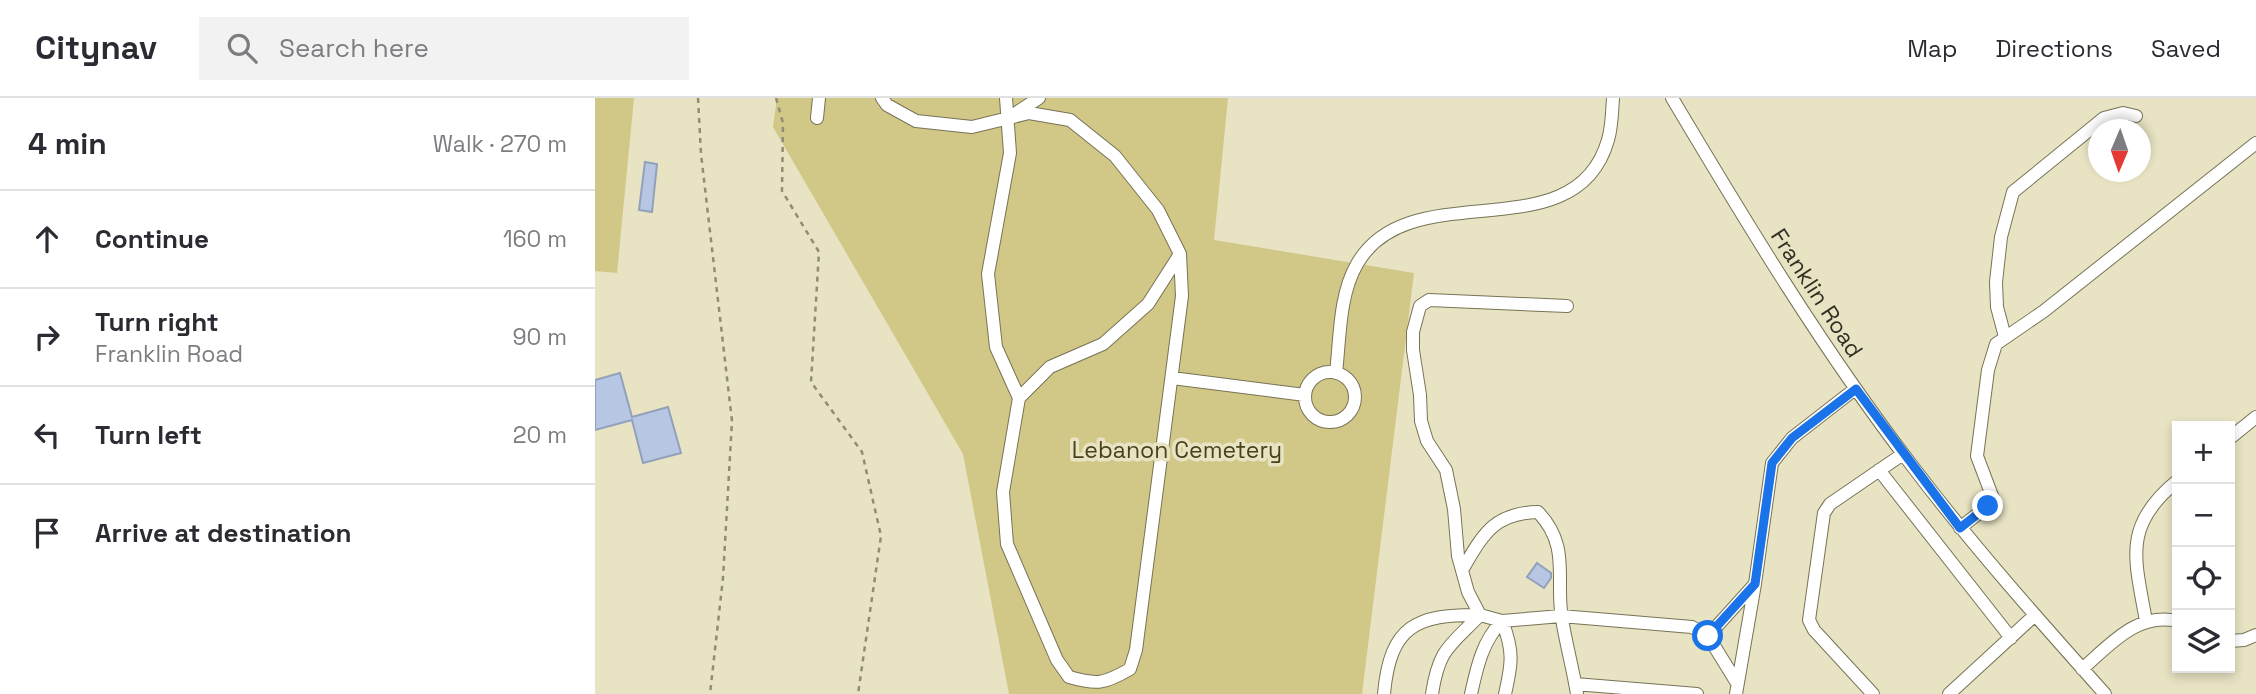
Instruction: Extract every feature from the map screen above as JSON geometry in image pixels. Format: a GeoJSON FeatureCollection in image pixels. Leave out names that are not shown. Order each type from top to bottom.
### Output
{"type":"FeatureCollection","features":[{"type":"Feature","properties":{"kind":"street"},"geometry":{"type":"LineString","coordinates":[[817,118],[819,98]]}},
{"type":"Feature","properties":{"kind":"street"},"geometry":{"type":"LineString","coordinates":[[882,98],[887,105],[916,121],[972,127],[1007,118],[1029,113],[1070,120],[1115,156],[1158,210],[1179,254],[1182,296],[1136,650],[1130,669],[1107,682],[1091,683],[1069,677],[1057,660],[1007,544],[1003,492],[1019,398],[996,347],[988,274],[1010,153],[1007,118],[1006,98]]}},
{"type":"Feature","properties":{"kind":"street"},"geometry":{"type":"LineString","coordinates":[[1007,118],[1039,98]]}},
{"type":"Feature","properties":{"kind":"street"},"geometry":{"type":"LineString","coordinates":[[1336,373],[1345,295],[1356,264],[1379,237],[1397,226],[1421,219],[1536,204],[1576,188],[1590,174],[1609,139],[1613,98]]}},
{"type":"Feature","properties":{"kind":"street","name":"Franklin Road"},"geometry":{"type":"LineString","coordinates":[[1672,98],[1746,223],[1856,389],[1903,454],[1960,528],[2105,694]]}},
{"type":"Feature","properties":{"kind":"street"},"geometry":{"type":"LineString","coordinates":[[2005,337],[1997,307],[1996,282],[2001,237],[2013,192],[2105,118],[2123,113],[2136,116]]}},
{"type":"Feature","properties":{"kind":"street"},"geometry":{"type":"LineString","coordinates":[[1960,528],[1994,501],[1977,456],[1988,370],[1996,344],[2044,311],[2256,142]]}},
{"type":"Feature","properties":{"kind":"street"},"geometry":{"type":"LineString","coordinates":[[1019,398],[1050,366],[1103,344],[1148,304],[1179,254]]}},
{"type":"Feature","properties":{"kind":"street"},"geometry":{"type":"LineString","coordinates":[[1480,615],[1468,592],[1458,556],[1447,470],[1427,441],[1422,421],[1413,350],[1413,332],[1420,306],[1429,300],[1567,306]]}},
{"type":"Feature","properties":{"kind":"street"},"geometry":{"type":"LineString","coordinates":[[1336,373],[1351,383],[1355,400],[1344,418],[1328,422],[1310,411],[1305,395],[1312,380],[1319,375],[1336,373]]}},
{"type":"Feature","properties":{"kind":"street"},"geometry":{"type":"LineString","coordinates":[[1172,378],[1305,395]]}},
{"type":"Feature","properties":{"kind":"street"},"geometry":{"type":"LineString","coordinates":[[1737,688],[1772,463],[1792,438],[1856,389]]}},
{"type":"Feature","properties":{"kind":"street"},"geometry":{"type":"LineString","coordinates":[[2235,434],[2256,417]]}},
{"type":"Feature","properties":{"kind":"street"},"geometry":{"type":"LineString","coordinates":[[1873,694],[1814,630],[1809,620],[1824,513],[1830,504],[1903,454]]}},
{"type":"Feature","properties":{"kind":"street"},"geometry":{"type":"LineString","coordinates":[[1879,470],[2011,638]]}},
{"type":"Feature","properties":{"kind":"street"},"geometry":{"type":"LineString","coordinates":[[2146,621],[2136,561],[2136,543],[2140,526],[2149,510],[2174,484]]}},
{"type":"Feature","properties":{"kind":"street"},"geometry":{"type":"LineString","coordinates":[[1462,570],[1483,534],[1500,520],[1518,513],[1538,512],[1552,526],[1561,559],[1561,616],[1576,689],[1697,694]]}},
{"type":"Feature","properties":{"kind":"street"},"geometry":{"type":"LineString","coordinates":[[1708,636],[1755,584]]}},
{"type":"Feature","properties":{"kind":"street"},"geometry":{"type":"LineString","coordinates":[[1384,694],[1386,671],[1396,642],[1413,625],[1446,614],[1480,615],[1502,621],[1561,616],[1692,627],[1708,636],[1737,688]]}},
{"type":"Feature","properties":{"kind":"street"},"geometry":{"type":"LineString","coordinates":[[1432,694],[1436,670],[1448,645],[1480,615]]}},
{"type":"Feature","properties":{"kind":"street"},"geometry":{"type":"LineString","coordinates":[[1949,694],[2035,615]]}},
{"type":"Feature","properties":{"kind":"street"},"geometry":{"type":"LineString","coordinates":[[1471,694],[1489,635],[1502,621]]}},
{"type":"Feature","properties":{"kind":"street"},"geometry":{"type":"LineString","coordinates":[[1502,621],[1511,644],[1510,671],[1505,694]]}},
{"type":"Feature","properties":{"kind":"street"},"geometry":{"type":"LineString","coordinates":[[2083,669],[2126,631],[2146,621],[2172,621]]}},
{"type":"Feature","properties":{"kind":"street"},"geometry":{"type":"LineString","coordinates":[[2235,640],[2256,635]]}},
{"type":"Feature","properties":{"kind":"path"},"geometry":{"type":"LineString","coordinates":[[698,98],[701,154],[733,422],[723,578],[710,694]]}},
{"type":"Feature","properties":{"kind":"path"},"geometry":{"type":"LineString","coordinates":[[776,98],[783,123],[782,191],[819,252],[811,382],[862,452],[881,536],[858,694]]}},
{"type":"Feature","properties":{"kind":"green space"},"geometry":{"type":"Polygon","coordinates":[[[595,98],[634,98],[617,273],[595,271],[595,98]]]}},
{"type":"Feature","properties":{"kind":"green space","name":"Lebanon Cemetery"},"geometry":{"type":"Polygon","coordinates":[[[777,98],[1228,98],[1214,240],[1414,273],[1362,694],[1009,694],[963,454],[773,127],[777,98]]]}},
{"type":"Feature","properties":{"kind":"building"},"geometry":{"type":"Polygon","coordinates":[[[645,162],[657,164],[652,212],[639,210],[645,162]]]}},
{"type":"Feature","properties":{"kind":"building"},"geometry":{"type":"Polygon","coordinates":[[[620,373],[632,417],[668,407],[681,453],[643,463],[632,420],[595,430],[595,380],[620,373]]]}},
{"type":"Feature","properties":{"kind":"building"},"geometry":{"type":"Polygon","coordinates":[[[1537,563],[1551,573],[1551,578],[1544,588],[1527,577],[1537,563]]]}},
{"type":"Feature","properties":{"kind":"route"},"geometry":{"type":"LineString","coordinates":[[1708,636],[1755,584],[1772,463],[1792,438],[1856,389],[1960,528],[1988,506]]}}]}
